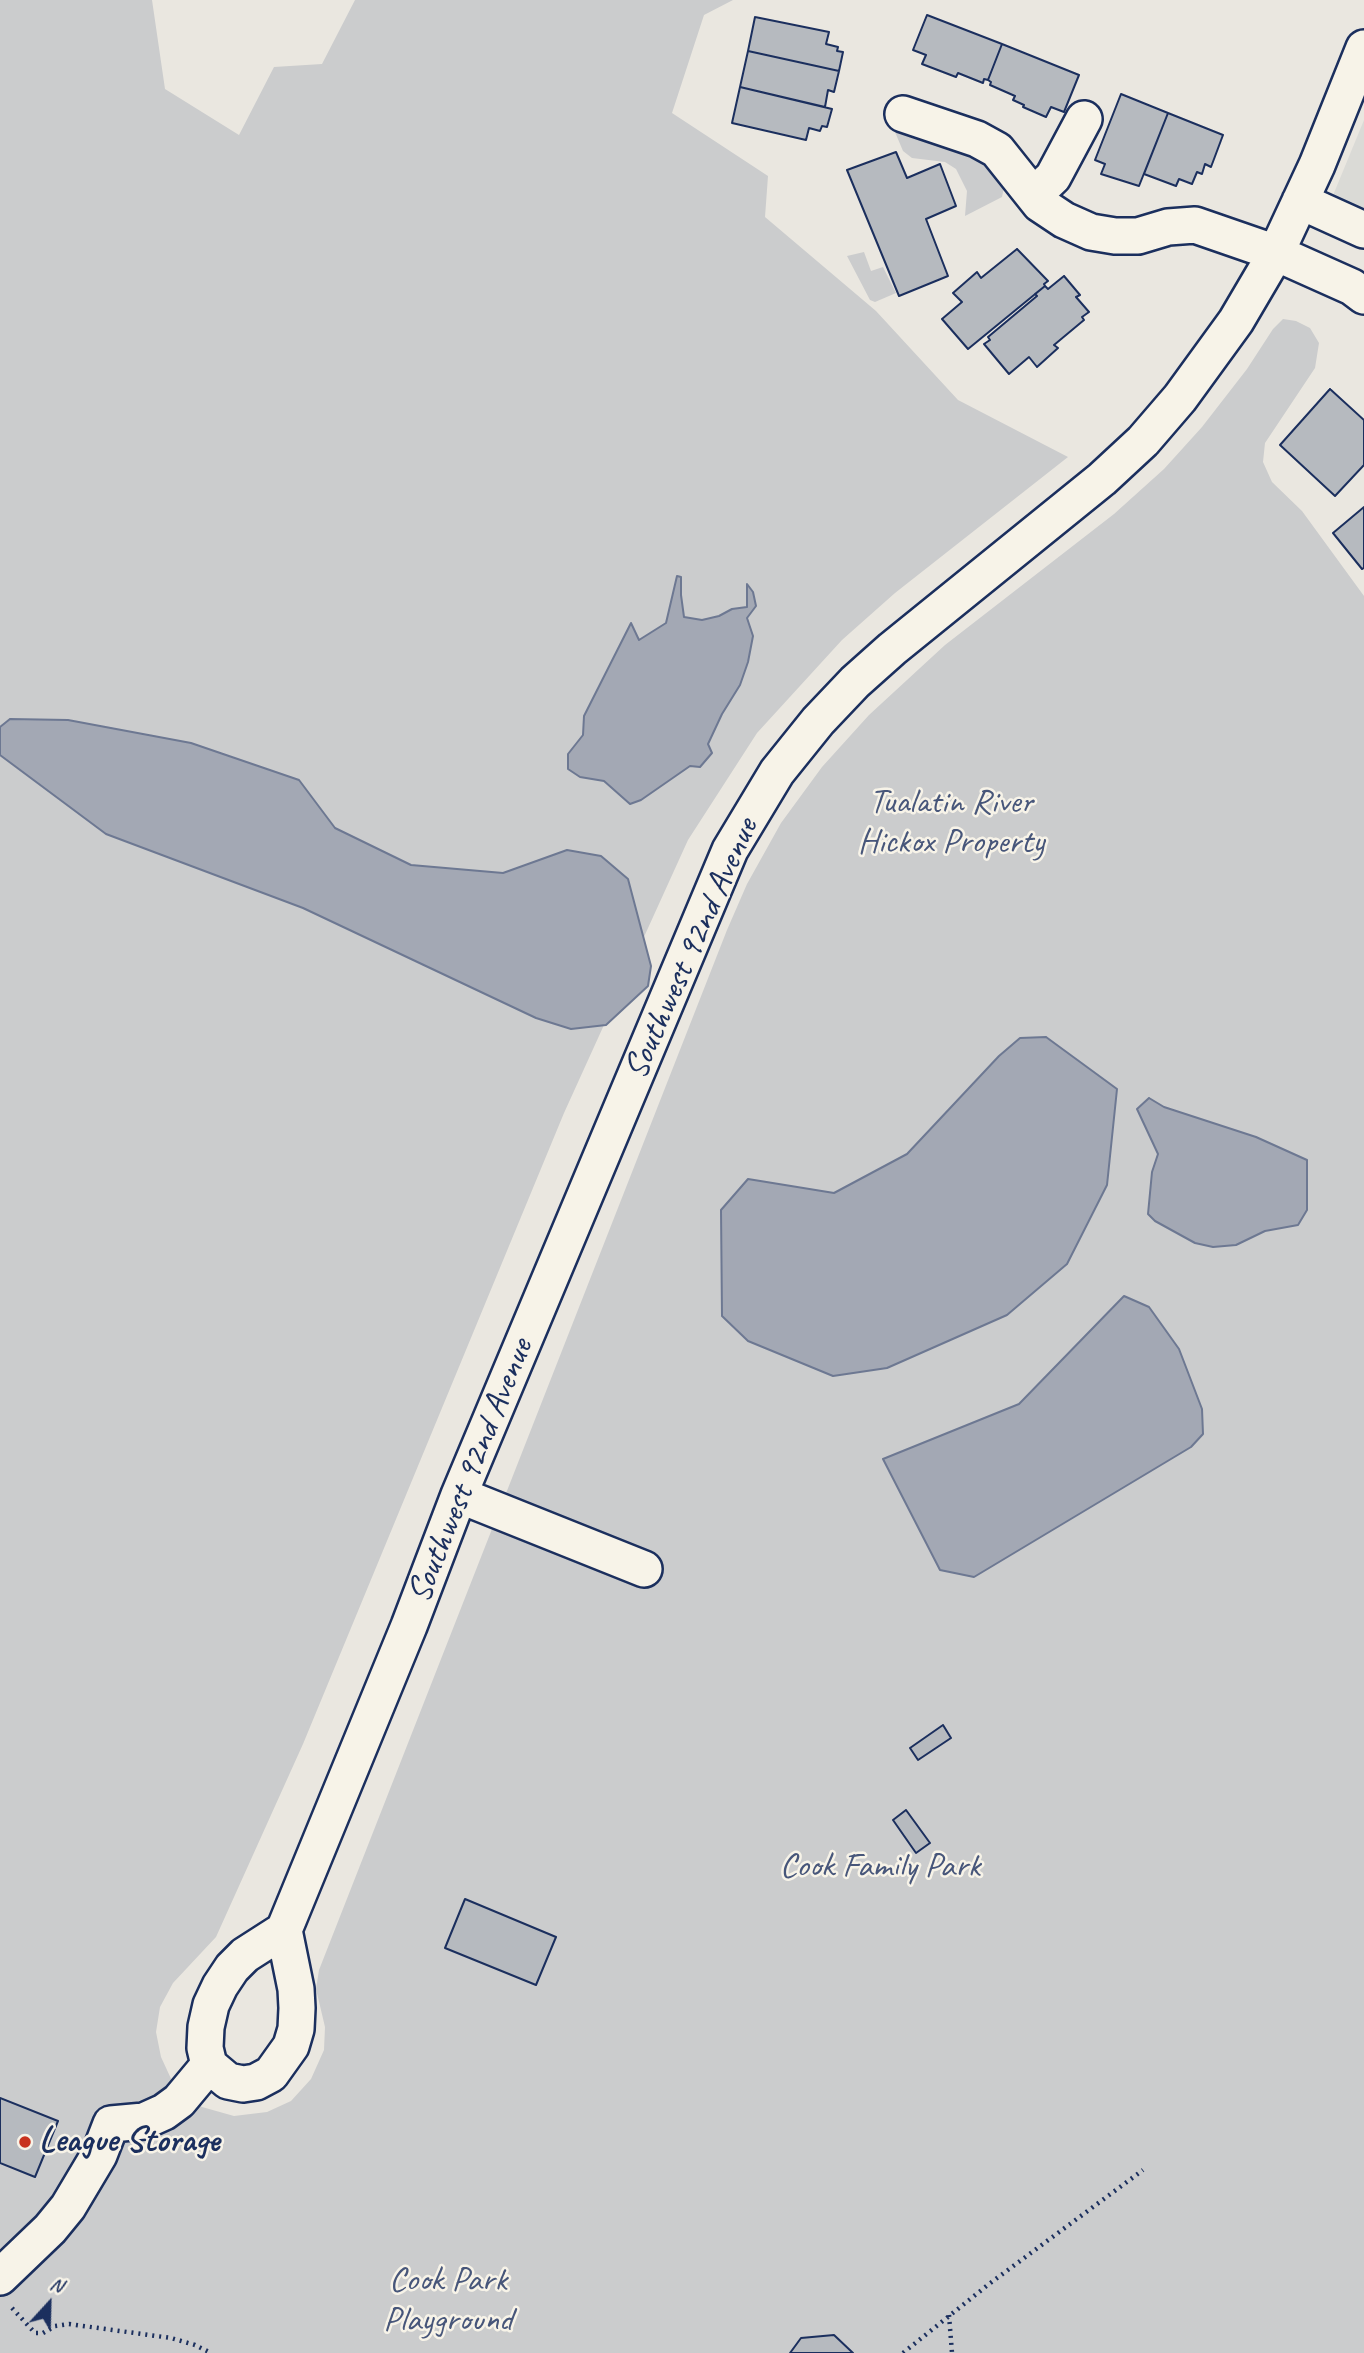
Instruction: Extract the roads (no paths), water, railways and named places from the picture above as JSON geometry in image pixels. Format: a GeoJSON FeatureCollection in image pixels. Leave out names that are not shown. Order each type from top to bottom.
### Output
{"type":"FeatureCollection","features":[{"type":"Feature","properties":{"kind":"street","name":"Southwest 92nd Avenue"},"geometry":{"type":"LineString","coordinates":[[284,1930],[409,1626],[459,1495],[730,850],[777,772],[818,721],[855,682],[1065,510],[1143,441],[1180,398],[1236,321],[1276,253],[1364,48]]}},
{"type":"Feature","properties":{"kind":"street"},"geometry":{"type":"LineString","coordinates":[[903,114],[977,139],[998,150],[1040,204],[1064,220],[1091,232],[1138,236],[1168,227],[1195,225],[1276,253],[1352,287],[1364,296]]}},
{"type":"Feature","properties":{"kind":"street"},"geometry":{"type":"LineString","coordinates":[[1034,195],[1054,177],[1084,119]]}},
{"type":"Feature","properties":{"kind":"street"},"geometry":{"type":"LineString","coordinates":[[1300,201],[1364,230]]}},
{"type":"Feature","properties":{"kind":"street"},"geometry":{"type":"LineString","coordinates":[[459,1495],[644,1569]]}},
{"type":"Feature","properties":{"kind":"street"},"geometry":{"type":"LineString","coordinates":[[284,1930],[296,1998],[296,2029],[291,2046],[271,2074],[256,2082],[243,2084],[228,2081],[209,2065],[205,2048],[211,2005],[232,1968],[245,1955],[284,1930]]}},
{"type":"Feature","properties":{"kind":"street"},"geometry":{"type":"LineString","coordinates":[[4,2290],[68,2207],[99,2155],[111,2124],[144,2121],[164,2112],[179,2101],[209,2065]]}},
{"type":"Feature","properties":{"kind":"place","name":"League Storage"},"geometry":{"type":"Point","coordinates":[25,2142]}},
{"type":"Feature","properties":{"kind":"park label","name":"Tualatin River Hickox Property"},"geometry":{"type":"Point","coordinates":[951,823]}},
{"type":"Feature","properties":{"kind":"park label","name":"Cook Family Park"},"geometry":{"type":"Point","coordinates":[880,1867]}},
{"type":"Feature","properties":{"kind":"park label","name":"Cook Park Playground"},"geometry":{"type":"Point","coordinates":[448,2301]}}]}
